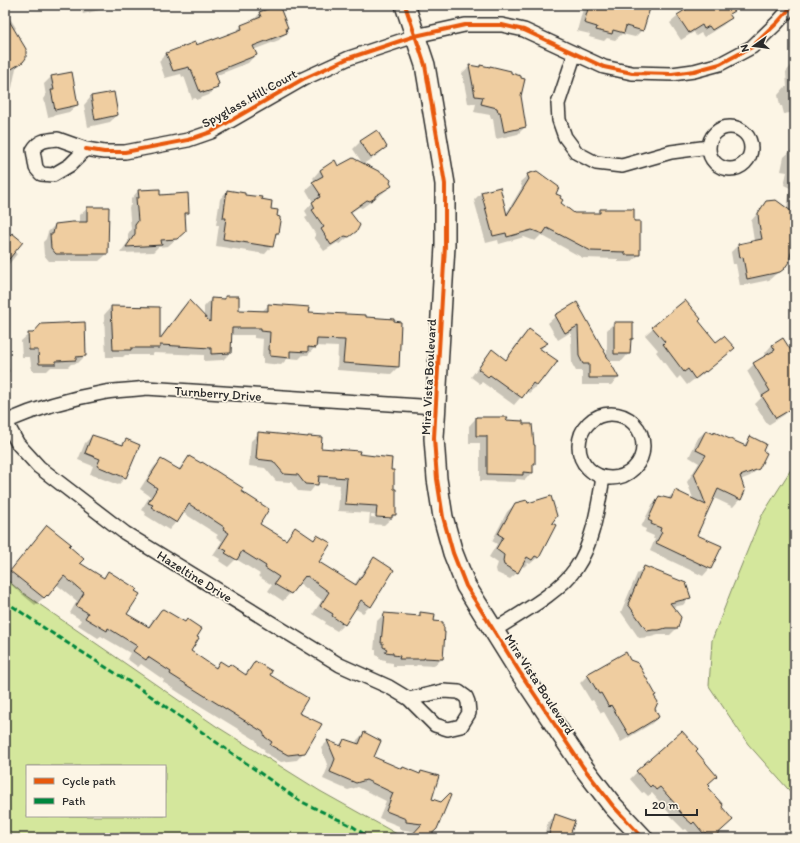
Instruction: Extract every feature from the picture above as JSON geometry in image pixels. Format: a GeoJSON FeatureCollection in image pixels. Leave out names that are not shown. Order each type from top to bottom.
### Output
{"type":"FeatureCollection","features":[{"type":"Feature","properties":{"kind":"street","name":"Mira Vista Boulevard"},"geometry":{"type":"LineString","coordinates":[[405,5],[425,65],[445,184],[445,246],[434,438],[436,472],[443,517],[453,553],[466,586],[493,631],[583,766],[613,806],[643,838]]}},
{"type":"Feature","properties":{"kind":"street","name":"Spyglass Hill Court"},"geometry":{"type":"LineString","coordinates":[[86,149],[104,152],[125,152],[188,140],[211,132],[303,79],[349,58],[415,36],[465,25],[502,25],[524,30],[604,67],[632,73],[672,74],[694,71],[720,64],[752,47],[777,24],[793,5]]}},
{"type":"Feature","properties":{"kind":"street"},"geometry":{"type":"LineString","coordinates":[[575,53],[558,104],[559,120],[565,137],[577,153],[596,163],[622,166],[671,152],[709,147]]}},
{"type":"Feature","properties":{"kind":"street","name":"Turnberry Drive"},"geometry":{"type":"LineString","coordinates":[[6,422],[69,400],[107,392],[146,388],[435,407]]}},
{"type":"Feature","properties":{"kind":"street"},"geometry":{"type":"LineString","coordinates":[[602,415],[619,415],[634,423],[642,437],[642,454],[634,469],[620,477],[603,478],[588,469],[580,455],[580,438],[588,423],[592,420],[602,415]]}},
{"type":"Feature","properties":{"kind":"street","name":"Hazeltine Drive"},"geometry":{"type":"LineString","coordinates":[[6,422],[18,444],[39,467],[125,533],[340,665],[389,687],[409,699]]}},
{"type":"Feature","properties":{"kind":"street"},"geometry":{"type":"LineString","coordinates":[[493,631],[563,583],[576,568],[587,545],[596,513],[603,478]]}},
{"type":"Feature","properties":{"kind":"green space"},"geometry":{"type":"Polygon","coordinates":[[[795,463],[795,797],[748,744],[709,686],[712,640],[761,517],[795,463]]]}},
{"type":"Feature","properties":{"kind":"green space"},"geometry":{"type":"Polygon","coordinates":[[[5,578],[20,591],[216,726],[320,791],[404,838],[5,838],[5,578]]]}},
{"type":"Feature","properties":{"kind":"building"},"geometry":{"type":"Polygon","coordinates":[[[279,5],[288,28],[286,28],[287,33],[253,46],[257,55],[215,72],[219,84],[217,85],[218,88],[203,93],[203,91],[200,92],[189,67],[173,71],[166,53],[195,42],[196,45],[213,40],[242,29],[241,25],[261,17],[259,12],[279,5]]]}},
{"type":"Feature","properties":{"kind":"building"},"geometry":{"type":"Polygon","coordinates":[[[589,5],[651,5],[643,31],[626,26],[624,33],[613,30],[612,34],[596,30],[597,27],[584,23],[589,5]]]}},
{"type":"Feature","properties":{"kind":"building"},"geometry":{"type":"Polygon","coordinates":[[[693,5],[744,5],[729,14],[732,18],[712,30],[709,26],[704,29],[702,25],[689,33],[677,15],[693,5]]]}},
{"type":"Feature","properties":{"kind":"building"},"geometry":{"type":"Polygon","coordinates":[[[5,14],[26,49],[26,58],[23,62],[5,73],[5,14]]]}},
{"type":"Feature","properties":{"kind":"building"},"geometry":{"type":"Polygon","coordinates":[[[469,65],[480,67],[480,65],[490,66],[511,71],[511,73],[525,79],[521,96],[526,127],[504,132],[500,112],[498,112],[497,108],[481,104],[483,97],[475,96],[469,65]]]}},
{"type":"Feature","properties":{"kind":"building"},"geometry":{"type":"Polygon","coordinates":[[[72,72],[78,105],[55,110],[51,90],[54,90],[51,76],[72,72]]]}},
{"type":"Feature","properties":{"kind":"building"},"geometry":{"type":"Polygon","coordinates":[[[114,92],[118,115],[95,120],[91,96],[114,92]]]}},
{"type":"Feature","properties":{"kind":"building"},"geometry":{"type":"Polygon","coordinates":[[[377,130],[387,147],[371,158],[360,141],[377,130]]]}},
{"type":"Feature","properties":{"kind":"building"},"geometry":{"type":"Polygon","coordinates":[[[353,158],[384,174],[391,180],[390,183],[392,186],[375,196],[375,198],[370,201],[367,200],[350,212],[360,225],[357,231],[349,237],[345,236],[331,245],[321,229],[324,227],[312,210],[315,208],[312,202],[320,197],[320,194],[312,182],[323,176],[320,170],[335,160],[338,166],[353,158]]]}},
{"type":"Feature","properties":{"kind":"building"},"geometry":{"type":"Polygon","coordinates":[[[537,171],[559,187],[556,194],[561,196],[560,198],[563,200],[561,203],[574,213],[600,213],[600,209],[634,209],[634,221],[640,221],[640,255],[625,255],[625,252],[591,251],[547,228],[543,234],[532,230],[507,237],[506,233],[493,236],[481,192],[500,187],[507,215],[529,179],[527,174],[537,171]]]}},
{"type":"Feature","properties":{"kind":"building"},"geometry":{"type":"Polygon","coordinates":[[[160,189],[160,195],[188,193],[189,213],[185,213],[186,231],[177,239],[161,240],[162,245],[126,247],[135,234],[135,225],[138,221],[136,198],[139,198],[138,190],[160,189]]]}},
{"type":"Feature","properties":{"kind":"building"},"geometry":{"type":"Polygon","coordinates":[[[227,190],[245,193],[245,195],[262,197],[261,199],[272,201],[271,209],[278,210],[277,216],[280,217],[281,221],[279,233],[276,233],[273,247],[223,239],[226,218],[223,218],[227,190]]]}},
{"type":"Feature","properties":{"kind":"building"},"geometry":{"type":"Polygon","coordinates":[[[776,200],[795,214],[795,247],[791,253],[789,262],[780,272],[747,279],[743,257],[740,258],[738,244],[762,239],[758,213],[766,201],[776,200]]]}},
{"type":"Feature","properties":{"kind":"building"},"geometry":{"type":"Polygon","coordinates":[[[87,207],[109,207],[108,254],[56,254],[51,248],[50,234],[53,234],[55,224],[87,222],[87,207]]]}},
{"type":"Feature","properties":{"kind":"building"},"geometry":{"type":"Polygon","coordinates":[[[12,233],[23,242],[5,264],[5,241],[12,233]]]}},
{"type":"Feature","properties":{"kind":"building"},"geometry":{"type":"Polygon","coordinates":[[[225,296],[239,296],[239,310],[268,311],[268,304],[310,307],[309,312],[366,315],[366,317],[394,319],[394,321],[401,322],[399,367],[343,363],[345,340],[317,339],[316,348],[308,347],[308,352],[290,351],[290,358],[270,356],[270,332],[261,331],[261,328],[232,328],[231,353],[211,354],[211,348],[160,345],[160,348],[131,348],[131,350],[113,350],[111,306],[160,307],[160,339],[189,300],[210,322],[211,298],[225,299],[225,296]]]}},
{"type":"Feature","properties":{"kind":"building"},"geometry":{"type":"Polygon","coordinates":[[[685,300],[701,319],[699,321],[716,342],[724,336],[735,348],[706,372],[705,371],[695,379],[688,369],[684,372],[663,344],[665,342],[652,327],[685,300]]]}},
{"type":"Feature","properties":{"kind":"building"},"geometry":{"type":"Polygon","coordinates":[[[577,302],[619,378],[589,378],[589,364],[583,364],[579,356],[578,326],[565,333],[555,315],[577,302]]]}},
{"type":"Feature","properties":{"kind":"building"},"geometry":{"type":"Polygon","coordinates":[[[85,322],[86,356],[76,357],[76,360],[56,361],[56,364],[39,364],[38,350],[29,350],[28,333],[33,333],[41,324],[85,322]]]}},
{"type":"Feature","properties":{"kind":"building"},"geometry":{"type":"Polygon","coordinates":[[[614,322],[633,322],[633,339],[631,339],[630,354],[614,354],[614,322]]]}},
{"type":"Feature","properties":{"kind":"building"},"geometry":{"type":"Polygon","coordinates":[[[529,329],[548,343],[539,348],[558,361],[537,386],[533,383],[522,398],[490,375],[488,377],[478,369],[492,349],[506,360],[529,329]]]}},
{"type":"Feature","properties":{"kind":"building"},"geometry":{"type":"Polygon","coordinates":[[[783,338],[795,357],[795,399],[790,403],[793,408],[776,418],[762,396],[770,391],[753,363],[775,350],[772,345],[783,338]]]}},
{"type":"Feature","properties":{"kind":"building"},"geometry":{"type":"Polygon","coordinates":[[[476,417],[508,417],[506,420],[523,421],[523,424],[532,424],[535,445],[535,464],[533,464],[533,473],[523,472],[523,475],[487,474],[487,436],[476,436],[476,417]]]}},
{"type":"Feature","properties":{"kind":"building"},"geometry":{"type":"Polygon","coordinates":[[[706,430],[746,446],[750,436],[766,444],[763,451],[767,453],[759,469],[740,476],[745,491],[741,500],[718,489],[697,535],[722,546],[711,569],[656,543],[662,532],[660,531],[661,528],[651,524],[652,522],[648,520],[659,496],[671,499],[675,490],[706,505],[694,474],[706,455],[696,450],[706,430]]]}},
{"type":"Feature","properties":{"kind":"building"},"geometry":{"type":"Polygon","coordinates":[[[258,432],[322,437],[321,448],[360,451],[359,454],[392,458],[391,470],[394,470],[396,515],[392,515],[392,518],[376,517],[377,506],[345,504],[347,478],[319,476],[318,485],[305,484],[298,475],[284,474],[273,461],[256,459],[258,432]]]}},
{"type":"Feature","properties":{"kind":"building"},"geometry":{"type":"Polygon","coordinates":[[[92,435],[123,445],[126,439],[140,445],[126,478],[97,466],[100,459],[85,453],[92,435]]]}},
{"type":"Feature","properties":{"kind":"building"},"geometry":{"type":"Polygon","coordinates":[[[189,456],[201,463],[202,462],[243,488],[241,491],[269,509],[260,524],[286,540],[295,527],[314,540],[317,535],[331,543],[319,562],[356,585],[374,557],[394,570],[371,607],[361,600],[345,625],[332,616],[333,614],[320,606],[329,592],[307,576],[305,576],[291,594],[274,584],[279,577],[265,568],[266,566],[242,551],[237,560],[225,553],[227,551],[220,547],[229,533],[223,529],[224,527],[189,504],[177,523],[151,507],[153,505],[148,503],[157,488],[147,481],[161,459],[180,470],[189,456]]]}},
{"type":"Feature","properties":{"kind":"building"},"geometry":{"type":"Polygon","coordinates":[[[551,496],[557,516],[552,523],[556,525],[539,558],[535,556],[532,560],[527,557],[518,573],[504,565],[504,555],[496,549],[503,537],[498,534],[515,503],[527,500],[528,503],[551,496]]]}},
{"type":"Feature","properties":{"kind":"building"},"geometry":{"type":"Polygon","coordinates":[[[47,525],[71,544],[69,546],[84,559],[80,563],[104,578],[108,571],[137,589],[135,591],[140,594],[127,614],[149,627],[163,609],[185,622],[187,619],[202,629],[197,637],[199,638],[191,651],[216,668],[220,661],[228,666],[230,664],[246,675],[255,661],[272,671],[270,675],[308,698],[299,713],[322,724],[305,753],[288,755],[270,745],[272,742],[265,737],[263,732],[170,674],[171,672],[148,657],[146,660],[133,651],[137,646],[108,628],[107,631],[85,618],[88,613],[76,606],[84,593],[64,576],[48,596],[47,595],[44,598],[10,571],[47,525]]]}},
{"type":"Feature","properties":{"kind":"building"},"geometry":{"type":"Polygon","coordinates":[[[644,566],[686,583],[691,598],[670,603],[681,617],[678,628],[647,631],[628,604],[644,566]]]}},
{"type":"Feature","properties":{"kind":"building"},"geometry":{"type":"Polygon","coordinates":[[[420,612],[435,614],[434,621],[443,622],[445,632],[443,659],[399,659],[400,656],[385,652],[387,649],[383,647],[383,643],[381,643],[384,613],[420,616],[420,612]]]}},
{"type":"Feature","properties":{"kind":"building"},"geometry":{"type":"Polygon","coordinates":[[[626,652],[630,660],[638,663],[656,695],[654,696],[658,702],[655,709],[659,717],[629,735],[611,705],[609,707],[587,674],[626,652]]]}},
{"type":"Feature","properties":{"kind":"building"},"geometry":{"type":"Polygon","coordinates":[[[682,731],[698,749],[696,751],[717,776],[708,784],[710,786],[708,788],[723,805],[722,807],[733,820],[713,838],[705,832],[703,833],[694,822],[692,824],[684,817],[676,807],[677,806],[660,787],[656,790],[652,785],[650,787],[636,771],[682,731]]]}},
{"type":"Feature","properties":{"kind":"building"},"geometry":{"type":"Polygon","coordinates":[[[364,732],[381,741],[374,757],[402,769],[403,767],[420,774],[421,771],[439,776],[432,799],[441,802],[449,794],[451,795],[437,829],[427,838],[409,838],[422,824],[406,822],[406,819],[386,811],[393,793],[366,780],[356,783],[330,772],[335,759],[327,740],[341,746],[344,739],[359,744],[364,732]]]}},
{"type":"Feature","properties":{"kind":"building"},"geometry":{"type":"Polygon","coordinates":[[[555,814],[575,821],[569,838],[548,838],[555,814]]]}},
{"type":"Feature","properties":{"kind":"marked path"},"geometry":{"type":"LineString","coordinates":[[5,601],[47,630],[142,690],[300,801],[352,826],[370,838]]}},
{"type":"Feature","properties":{"kind":"cycle path"},"geometry":{"type":"LineString","coordinates":[[405,5],[425,65],[445,184],[445,246],[434,438],[437,479],[443,517],[453,553],[466,586],[519,671],[583,767],[613,806],[643,838]]}},
{"type":"Feature","properties":{"kind":"cycle path"},"geometry":{"type":"LineString","coordinates":[[86,149],[104,152],[125,152],[188,140],[211,132],[303,79],[349,58],[415,36],[465,25],[502,25],[524,30],[604,67],[632,73],[672,74],[694,71],[720,64],[752,47],[793,5]]}}]}
